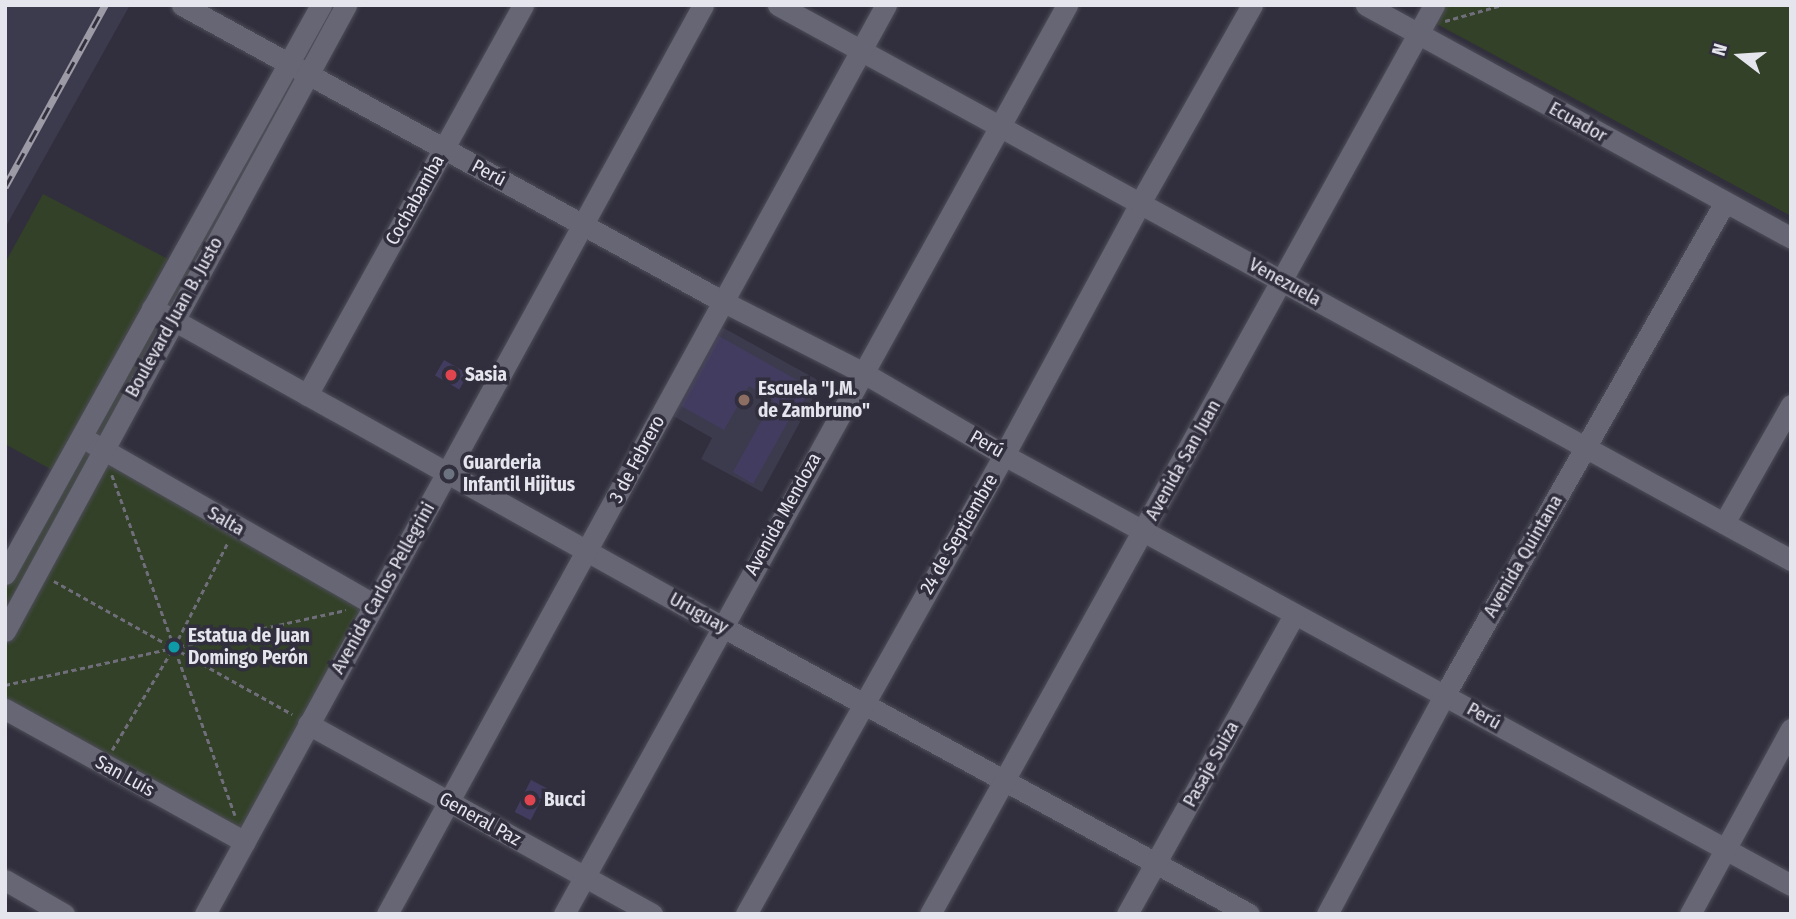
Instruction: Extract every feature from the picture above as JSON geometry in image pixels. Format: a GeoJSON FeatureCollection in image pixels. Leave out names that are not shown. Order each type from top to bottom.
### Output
{"type":"FeatureCollection","features":[{"type":"Feature","properties":{"kind":"street","name":"Perú"},"geometry":{"type":"LineString","coordinates":[[182,5],[722,301],[862,372],[1004,455],[1791,885]]}},
{"type":"Feature","properties":{"kind":"street","name":"Boulevard Juan B. Justo"},"geometry":{"type":"LineString","coordinates":[[5,631],[173,319],[299,68],[321,5]]}},
{"type":"Feature","properties":{"kind":"street","name":"Boulevard Juan B. Justo"},"geometry":{"type":"LineString","coordinates":[[5,575],[152,308],[299,68],[346,5]]}},
{"type":"Feature","properties":{"kind":"street","name":"Cochabamba"},"geometry":{"type":"LineString","coordinates":[[307,395],[523,5]]}},
{"type":"Feature","properties":{"kind":"street","name":"Avenida Carlos Pellegrini"},"geometry":{"type":"LineString","coordinates":[[205,914],[373,604],[585,225],[703,5]]}},
{"type":"Feature","properties":{"kind":"street","name":"Venezuela"},"geometry":{"type":"LineString","coordinates":[[778,5],[1791,560]]}},
{"type":"Feature","properties":{"kind":"street","name":"3 de Febrero"},"geometry":{"type":"LineString","coordinates":[[387,914],[887,5]]}},
{"type":"Feature","properties":{"kind":"street","name":"Avenida Mendoza"},"geometry":{"type":"LineString","coordinates":[[564,914],[1067,5]]}},
{"type":"Feature","properties":{"kind":"street","name":"24 de Septiembre"},"geometry":{"type":"LineString","coordinates":[[746,914],[1004,455],[1140,203],[1252,5]]}},
{"type":"Feature","properties":{"kind":"street","name":"Ecuador"},"geometry":{"type":"LineString","coordinates":[[1366,5],[1429,21],[1725,202],[1791,238]]}},
{"type":"Feature","properties":{"kind":"street","name":"Avenida San Juan"},"geometry":{"type":"LineString","coordinates":[[930,914],[1429,21]]}},
{"type":"Feature","properties":{"kind":"street","name":"Avenida Quintana"},"geometry":{"type":"LineString","coordinates":[[1327,914],[1445,694],[1725,202]]}},
{"type":"Feature","properties":{"kind":"street","name":"Uruguay"},"geometry":{"type":"LineString","coordinates":[[152,308],[721,626],[1249,914]]}},
{"type":"Feature","properties":{"kind":"street"},"geometry":{"type":"LineString","coordinates":[[1724,523],[1791,405]]}},
{"type":"Feature","properties":{"kind":"street","name":"Salta"},"geometry":{"type":"LineString","coordinates":[[81,436],[373,604]]}},
{"type":"Feature","properties":{"kind":"street","name":"Pasaje Suiza"},"geometry":{"type":"LineString","coordinates":[[1127,914],[1294,615]]}},
{"type":"Feature","properties":{"kind":"street","name":"San Luis"},"geometry":{"type":"LineString","coordinates":[[5,709],[245,842]]}},
{"type":"Feature","properties":{"kind":"street","name":"General Paz"},"geometry":{"type":"LineString","coordinates":[[308,724],[652,914]]}},
{"type":"Feature","properties":{"kind":"street"},"geometry":{"type":"LineString","coordinates":[[1690,914],[1791,729]]}},
{"type":"Feature","properties":{"kind":"street"},"geometry":{"type":"LineString","coordinates":[[5,880],[29,905],[64,914]]}},
{"type":"Feature","properties":{"kind":"path"},"geometry":{"type":"LineString","coordinates":[[1429,21],[1502,5]]}},
{"type":"Feature","properties":{"kind":"path"},"geometry":{"type":"LineString","coordinates":[[112,476],[235,816]]}},
{"type":"Feature","properties":{"kind":"path"},"geometry":{"type":"LineString","coordinates":[[104,764],[174,646],[236,526]]}},
{"type":"Feature","properties":{"kind":"path"},"geometry":{"type":"LineString","coordinates":[[35,571],[174,646],[308,724]]}},
{"type":"Feature","properties":{"kind":"path"},"geometry":{"type":"LineString","coordinates":[[5,685],[346,610]]}},
{"type":"Feature","properties":{"kind":"shaded area"},"geometry":{"type":"Polygon","coordinates":[[[5,5],[130,5],[5,228],[5,5]]]}},
{"type":"Feature","properties":{"kind":"shaded area","name":"Escuela \"J.M. de Zambruno\""},"geometry":{"type":"Polygon","coordinates":[[[722,327],[816,379],[819,387],[762,492],[701,459],[712,438],[668,413],[715,328],[722,327]]]}},
{"type":"Feature","properties":{"kind":"green space"},"geometry":{"type":"Polygon","coordinates":[[[321,5],[346,5],[103,449],[373,604],[245,842],[5,709],[5,574],[321,5]]]}},
{"type":"Feature","properties":{"kind":"green space"},"geometry":{"type":"Polygon","coordinates":[[[1444,5],[1791,5],[1791,216],[1435,23],[1444,5]]]}},
{"type":"Feature","properties":{"kind":"green space"},"geometry":{"type":"Polygon","coordinates":[[[43,194],[168,259],[52,470],[5,444],[5,263],[43,194]]]}},
{"type":"Feature","properties":{"kind":"building"},"geometry":{"type":"Polygon","coordinates":[[[719,336],[811,388],[797,413],[794,411],[753,484],[733,472],[773,400],[749,386],[724,430],[681,406],[719,336]]]}},
{"type":"Feature","properties":{"kind":"building","name":"Sasia"},"geometry":{"type":"Polygon","coordinates":[[[444,360],[468,374],[459,390],[435,376],[444,360]]]}},
{"type":"Feature","properties":{"kind":"building","name":"Bucci"},"geometry":{"type":"Polygon","coordinates":[[[531,780],[547,788],[531,820],[515,812],[531,780]]]}},
{"type":"Feature","properties":{"kind":"railway"},"geometry":{"type":"LineString","coordinates":[[5,187],[105,5]]}},
{"type":"Feature","properties":{"kind":"place","name":"Sasia"},"geometry":{"type":"Point","coordinates":[451,375]}},
{"type":"Feature","properties":{"kind":"place","name":"Escuela \"J.M. de Zambruno\""},"geometry":{"type":"Point","coordinates":[744,400]}},
{"type":"Feature","properties":{"kind":"place","name":"Guarderia Infantil Hijitus"},"geometry":{"type":"Point","coordinates":[449,474]}},
{"type":"Feature","properties":{"kind":"place","name":"Estatua de Juan Domingo Perón"},"geometry":{"type":"Point","coordinates":[174,647]}},
{"type":"Feature","properties":{"kind":"place","name":"Bucci"},"geometry":{"type":"Point","coordinates":[530,800]}}]}
